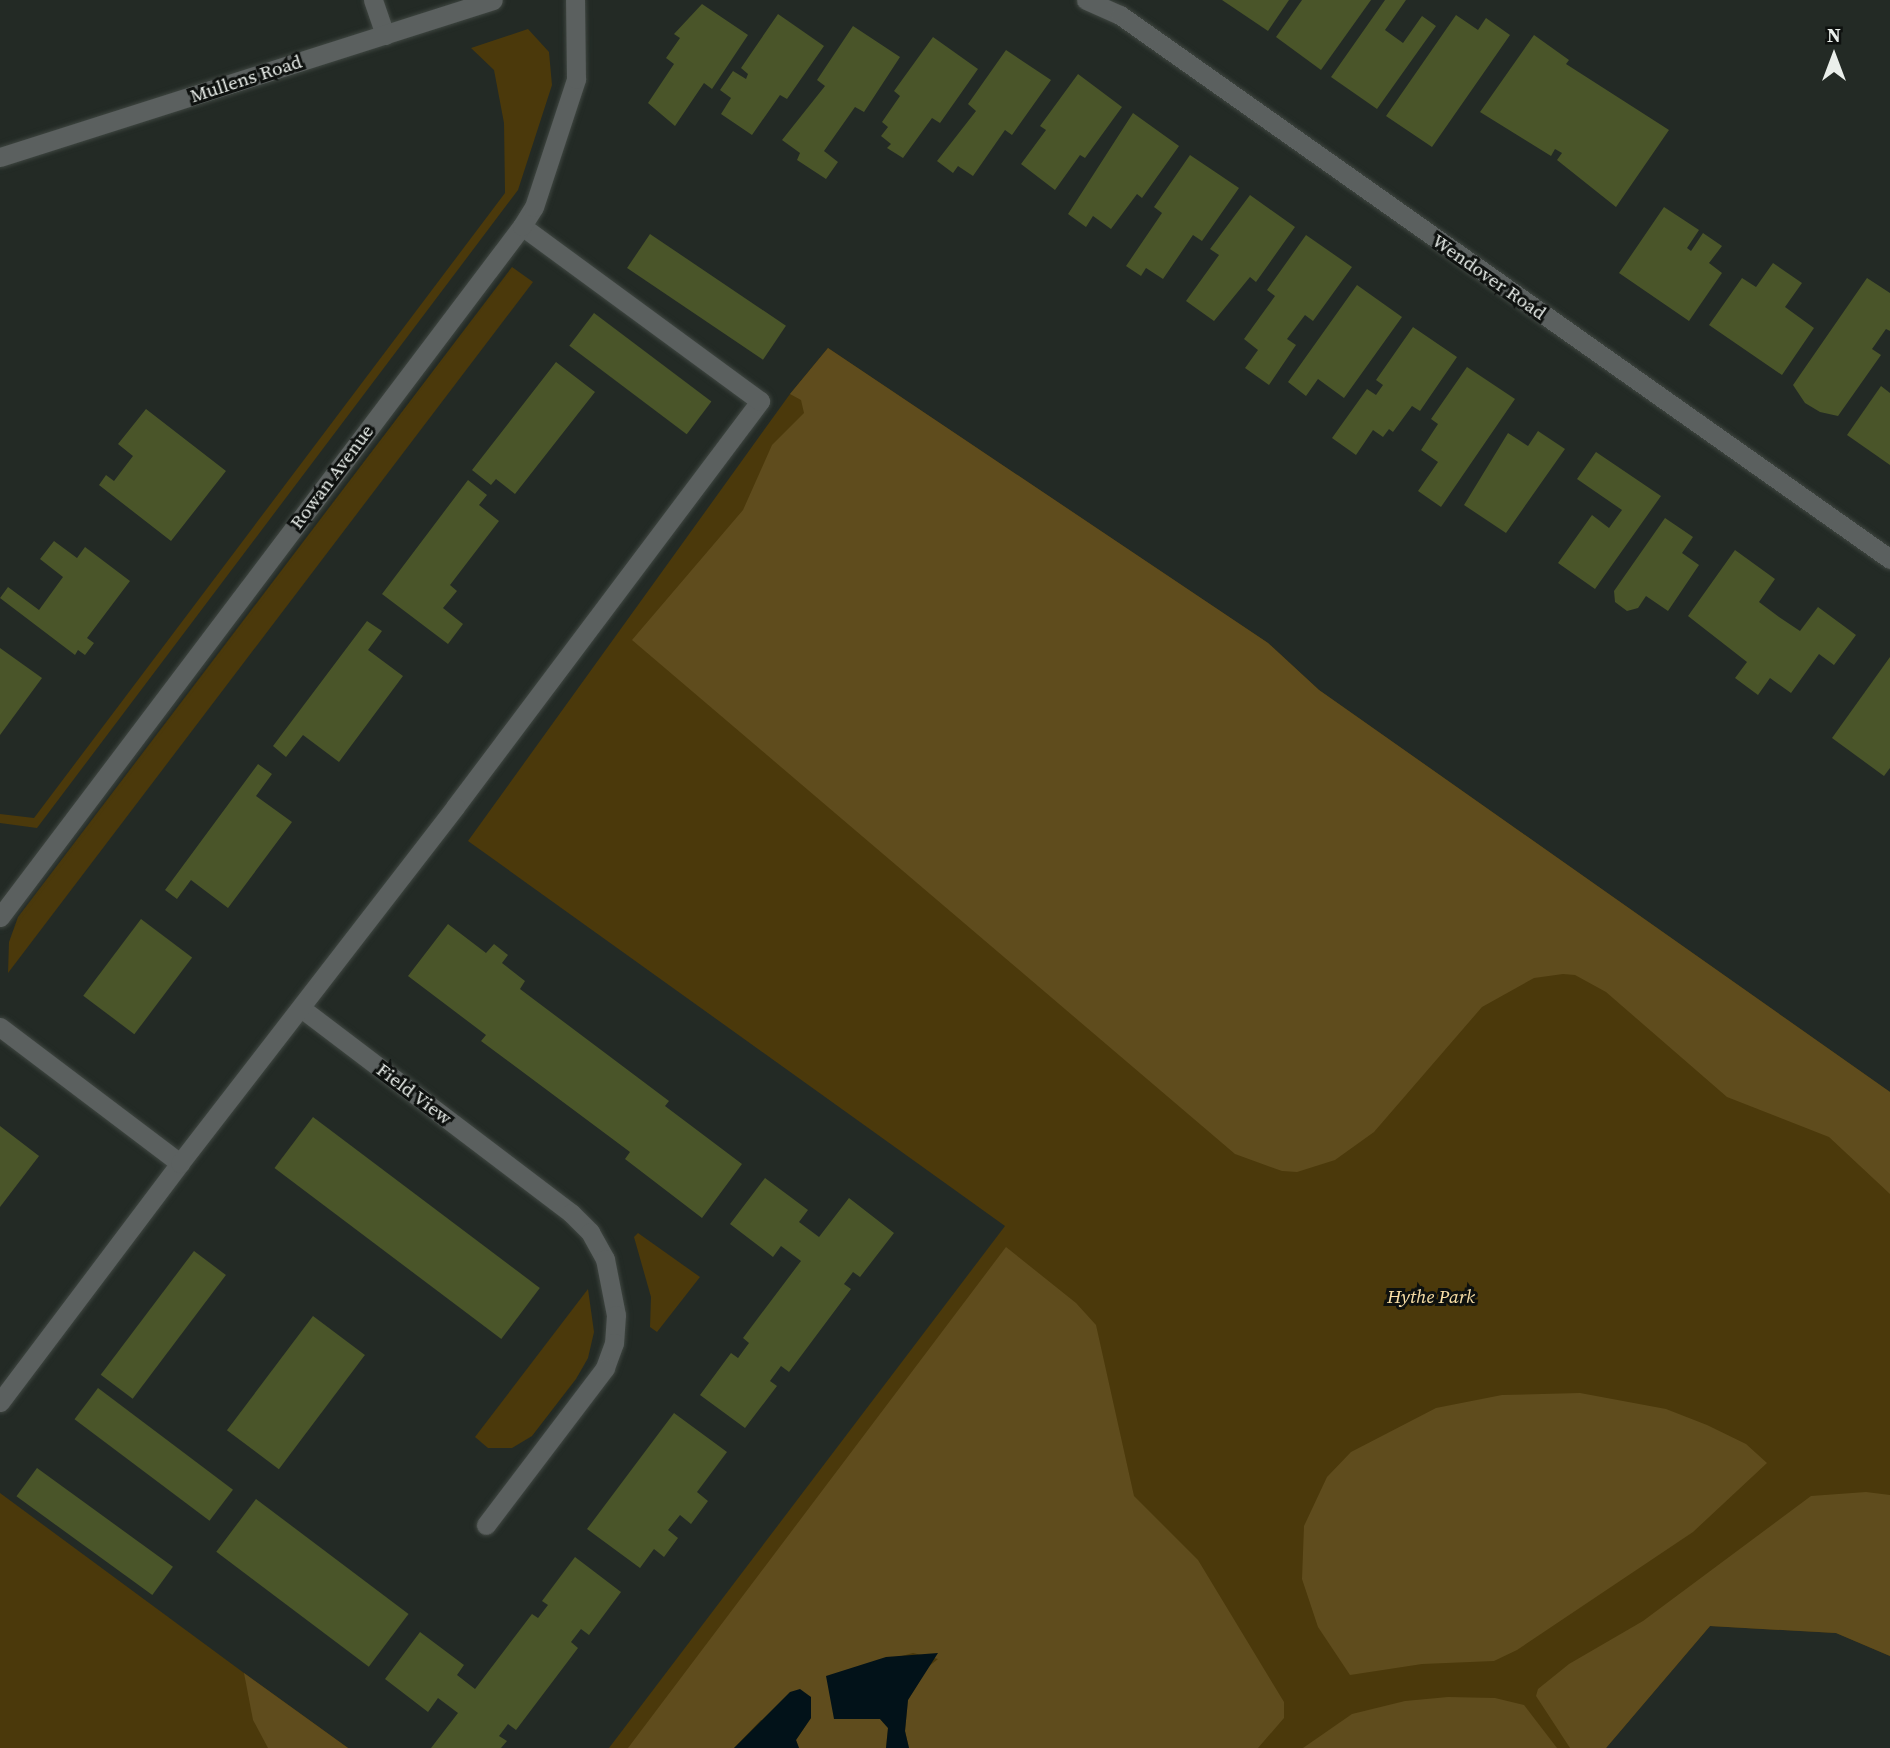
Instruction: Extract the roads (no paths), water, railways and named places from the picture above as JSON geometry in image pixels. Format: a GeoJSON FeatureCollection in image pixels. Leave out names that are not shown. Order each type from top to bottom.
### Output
{"type":"FeatureCollection","features":[{"type":"Feature","properties":{"kind":"street"},"geometry":{"type":"LineString","coordinates":[[373,0],[385,34]]}},
{"type":"Feature","properties":{"kind":"street","name":"Mullens Road"},"geometry":{"type":"LineString","coordinates":[[0,157],[493,0]]}},
{"type":"Feature","properties":{"kind":"street","name":"Rowan Avenue"},"geometry":{"type":"LineString","coordinates":[[0,918],[534,207],[576,79],[575,0]]}},
{"type":"Feature","properties":{"kind":"street","name":"Wendover Road"},"geometry":{"type":"LineString","coordinates":[[1086,0],[1120,15],[1890,559]]}},
{"type":"Feature","properties":{"kind":"street"},"geometry":{"type":"LineString","coordinates":[[0,1402],[180,1163],[455,807],[760,401],[522,226]]}},
{"type":"Feature","properties":{"kind":"street","name":"Field View"},"geometry":{"type":"LineString","coordinates":[[301,1008],[571,1213],[590,1232],[605,1259],[616,1315],[614,1343],[605,1368],[486,1525]]}},
{"type":"Feature","properties":{"kind":"street"},"geometry":{"type":"LineString","coordinates":[[0,1027],[180,1163]]}},
{"type":"Feature","properties":{"kind":"park label","name":"Hythe Park"},"geometry":{"type":"Point","coordinates":[1431,1297]}}]}
